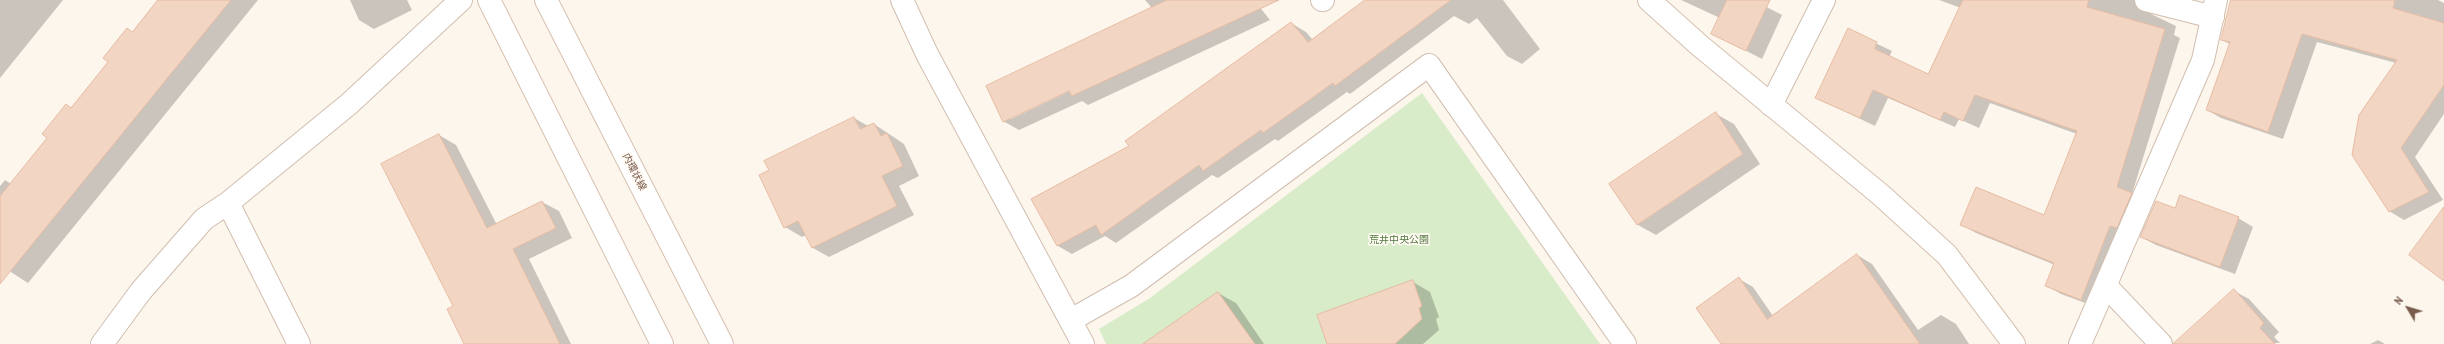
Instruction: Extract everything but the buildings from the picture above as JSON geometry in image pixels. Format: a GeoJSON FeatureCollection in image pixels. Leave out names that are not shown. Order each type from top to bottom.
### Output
{"type":"FeatureCollection","features":[{"type":"Feature","properties":{"kind":"street"},"geometry":{"type":"LineString","coordinates":[[102,344],[141,291],[204,219],[228,203],[349,104],[462,0]]}},
{"type":"Feature","properties":{"kind":"street"},"geometry":{"type":"LineString","coordinates":[[489,0],[662,344]]}},
{"type":"Feature","properties":{"kind":"street","name":"内環状線"},"geometry":{"type":"LineString","coordinates":[[546,0],[722,344]]}},
{"type":"Feature","properties":{"kind":"street"},"geometry":{"type":"LineString","coordinates":[[902,0],[927,54],[1072,320],[1083,344]]}},
{"type":"Feature","properties":{"kind":"street"},"geometry":{"type":"LineString","coordinates":[[1649,0],[1771,105],[1881,195],[1947,255],[2014,344]]}},
{"type":"Feature","properties":{"kind":"street"},"geometry":{"type":"LineString","coordinates":[[1771,105],[1824,0]]}},
{"type":"Feature","properties":{"kind":"street"},"geometry":{"type":"LineString","coordinates":[[2080,344],[2106,287],[2203,60],[2214,9],[2146,0]]}},
{"type":"Feature","properties":{"kind":"street"},"geometry":{"type":"LineString","coordinates":[[1072,320],[1131,286],[1429,65],[1625,344]]}},
{"type":"Feature","properties":{"kind":"street"},"geometry":{"type":"LineString","coordinates":[[228,203],[299,344]]}},
{"type":"Feature","properties":{"kind":"street"},"geometry":{"type":"LineString","coordinates":[[2106,287],[2161,344]]}},
{"type":"Feature","properties":{"kind":"green space","name":"荒井中央公園"},"geometry":{"type":"Polygon","coordinates":[[[1422,93],[1600,344],[1106,344],[1099,329],[1150,298],[1422,93]]]}}]}
